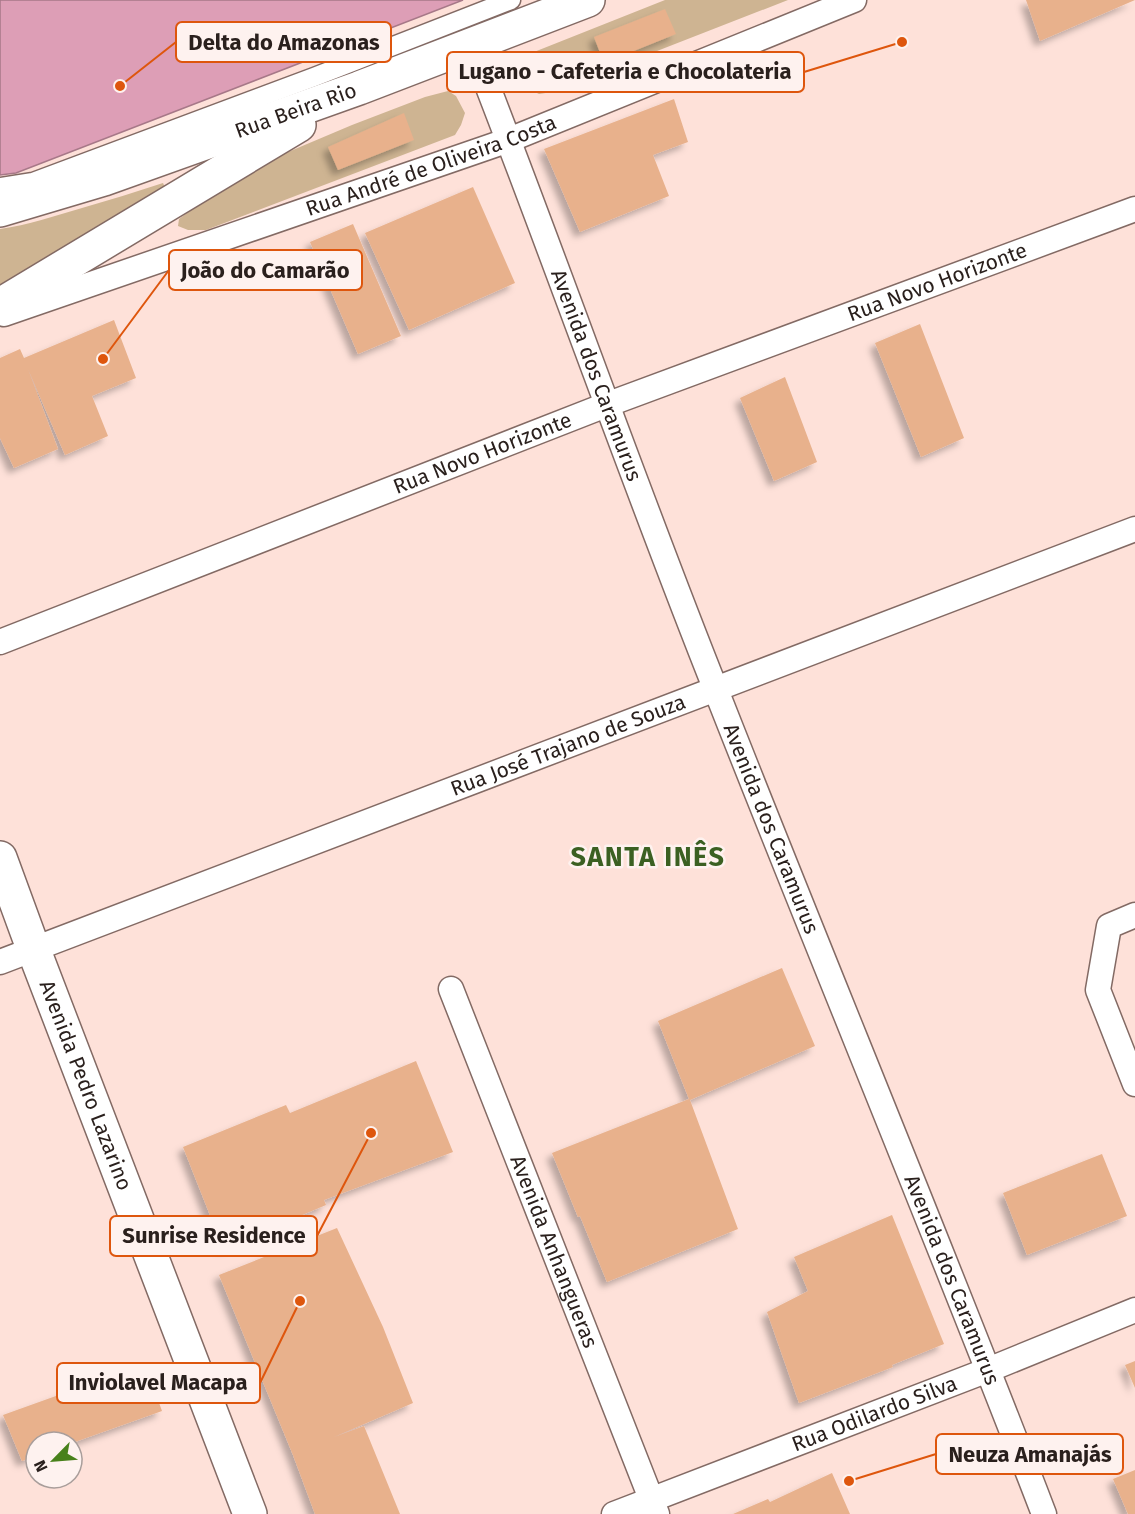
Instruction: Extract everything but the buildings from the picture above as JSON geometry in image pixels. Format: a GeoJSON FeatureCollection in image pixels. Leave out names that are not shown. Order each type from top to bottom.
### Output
{"type":"FeatureCollection","features":[{"type":"Feature","properties":{"kind":"main road","name":"Rua Beira Rio"},"geometry":{"type":"LineString","coordinates":[[0,210],[104,179],[359,88],[588,0]]}},
{"type":"Feature","properties":{"kind":"main road"},"geometry":{"type":"LineString","coordinates":[[0,305],[359,88]]}},
{"type":"Feature","properties":{"kind":"main road","name":"Avenida Pedro Lazarino"},"geometry":{"type":"LineString","coordinates":[[0,858],[250,1514]]}},
{"type":"Feature","properties":{"kind":"street"},"geometry":{"type":"LineString","coordinates":[[0,187],[33,182],[314,77],[511,0]]}},
{"type":"Feature","properties":{"kind":"street","name":"Rua André de Oliveira Costa"},"geometry":{"type":"LineString","coordinates":[[0,316],[509,140],[854,0]]}},
{"type":"Feature","properties":{"kind":"street","name":"Avenida dos Caramurus"},"geometry":{"type":"LineString","coordinates":[[472,46],[715,688],[1044,1514]]}},
{"type":"Feature","properties":{"kind":"street","name":"Rua Novo Horizonte"},"geometry":{"type":"LineString","coordinates":[[0,642],[606,405],[1135,208]]}},
{"type":"Feature","properties":{"kind":"street","name":"Rua José Trajano de Souza"},"geometry":{"type":"LineString","coordinates":[[0,962],[1135,529]]}},
{"type":"Feature","properties":{"kind":"street"},"geometry":{"type":"LineString","coordinates":[[1135,915],[1109,926],[1098,990],[1135,1084]]}},
{"type":"Feature","properties":{"kind":"street","name":"Avenida Anhangueras"},"geometry":{"type":"LineString","coordinates":[[451,989],[654,1507]]}},
{"type":"Feature","properties":{"kind":"street","name":"Rua Odilardo Silva"},"geometry":{"type":"LineString","coordinates":[[614,1514],[654,1507],[1135,1310]]}},
{"type":"Feature","properties":{"kind":"shaded area"},"geometry":{"type":"Polygon","coordinates":[[[0,0],[463,0],[16,173],[0,175],[0,0]]]}},
{"type":"Feature","properties":{"kind":"shaded area"},"geometry":{"type":"Polygon","coordinates":[[[665,0],[788,0],[552,92],[539,94],[525,87],[518,70],[523,60],[534,52],[665,0]]]}},
{"type":"Feature","properties":{"kind":"shaded area"},"geometry":{"type":"Polygon","coordinates":[[[448,91],[456,96],[465,113],[455,135],[206,230],[188,230],[178,226],[179,219],[206,199],[281,155],[425,97],[448,91]]]}},
{"type":"Feature","properties":{"kind":"shaded area"},"geometry":{"type":"Polygon","coordinates":[[[163,183],[168,194],[0,290],[0,229],[41,220],[163,183]]]}},
{"type":"Feature","properties":{"kind":"place","name":"Lugano - Cafeteria e Chocolateria"},"geometry":{"type":"Point","coordinates":[902,42]}},
{"type":"Feature","properties":{"kind":"place","name":"Delta do Amazonas"},"geometry":{"type":"Point","coordinates":[120,86]}},
{"type":"Feature","properties":{"kind":"place","name":"João do Camarão"},"geometry":{"type":"Point","coordinates":[103,359]}},
{"type":"Feature","properties":{"kind":"place","name":"Sunrise Residence"},"geometry":{"type":"Point","coordinates":[371,1133]}},
{"type":"Feature","properties":{"kind":"place","name":"Inviolavel Macapa"},"geometry":{"type":"Point","coordinates":[300,1301]}},
{"type":"Feature","properties":{"kind":"place","name":"Neuza Amanajás"},"geometry":{"type":"Point","coordinates":[849,1481]}},
{"type":"Feature","properties":{"kind":"district","name":"SANTA INÊS"},"geometry":{"type":"Point","coordinates":[648,857]}}]}
